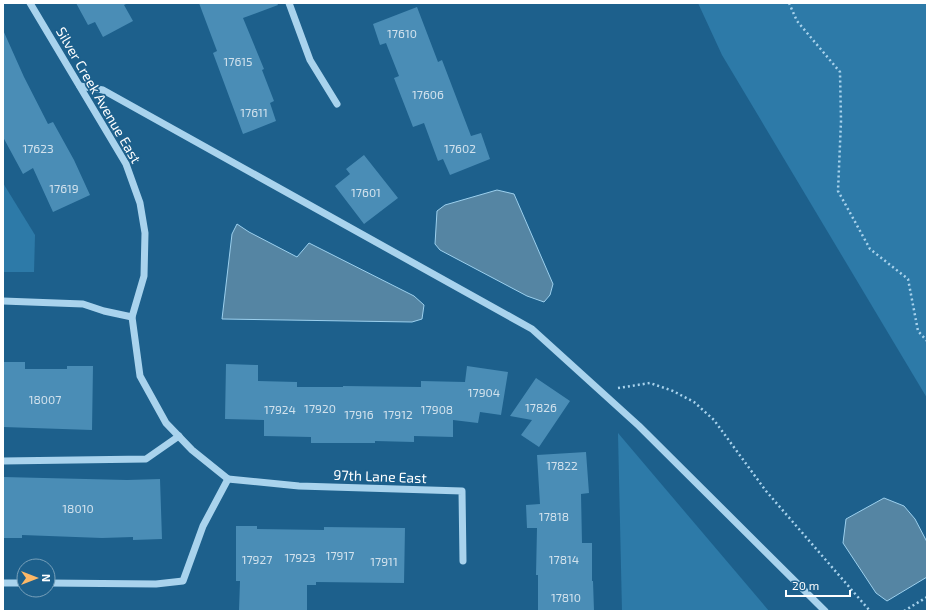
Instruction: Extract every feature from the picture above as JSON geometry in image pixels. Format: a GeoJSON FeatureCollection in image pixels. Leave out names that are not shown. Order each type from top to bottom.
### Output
{"type":"FeatureCollection","features":[{"type":"Feature","properties":{"kind":"street","name":"Silver Creek Avenue East"},"geometry":{"type":"LineString","coordinates":[[30,3],[126,164],[140,203],[145,233],[144,276],[132,317],[140,376],[166,423],[192,450],[228,479]]}},
{"type":"Feature","properties":{"kind":"street"},"geometry":{"type":"LineString","coordinates":[[289,3],[310,60],[337,104]]}},
{"type":"Feature","properties":{"kind":"street"},"geometry":{"type":"LineString","coordinates":[[80,86],[103,90],[532,329],[639,426],[825,611]]}},
{"type":"Feature","properties":{"kind":"street"},"geometry":{"type":"LineString","coordinates":[[3,301],[83,304],[104,311],[132,317]]}},
{"type":"Feature","properties":{"kind":"street"},"geometry":{"type":"LineString","coordinates":[[3,461],[146,459],[179,436]]}},
{"type":"Feature","properties":{"kind":"street"},"geometry":{"type":"LineString","coordinates":[[56,583],[156,584],[183,581],[204,526],[228,479]]}},
{"type":"Feature","properties":{"kind":"street","name":"97th Lane East"},"geometry":{"type":"LineString","coordinates":[[228,479],[299,486],[462,491],[463,561]]}},
{"type":"Feature","properties":{"kind":"street"},"geometry":{"type":"LineString","coordinates":[[3,583],[16,583]]}},
{"type":"Feature","properties":{"kind":"path"},"geometry":{"type":"LineString","coordinates":[[789,3],[797,21],[840,72],[841,121],[838,191],[870,249],[908,279],[918,331],[927,341]]}},
{"type":"Feature","properties":{"kind":"path"},"geometry":{"type":"LineString","coordinates":[[598,388],[612,389],[650,382],[673,391],[694,402],[714,420],[766,491],[870,611]]}},
{"type":"Feature","properties":{"kind":"path"},"geometry":{"type":"LineString","coordinates":[[904,611],[927,597]]}},
{"type":"Feature","properties":{"kind":"shaded area"},"geometry":{"type":"Polygon","coordinates":[[[698,3],[927,3],[927,398],[722,55],[698,3]]]}},
{"type":"Feature","properties":{"kind":"shaded area"},"geometry":{"type":"Polygon","coordinates":[[[3,183],[35,235],[34,272],[3,272],[3,183]]]}},
{"type":"Feature","properties":{"kind":"shaded area"},"geometry":{"type":"Polygon","coordinates":[[[497,190],[514,194],[553,284],[550,295],[544,302],[527,296],[440,250],[435,244],[437,211],[445,205],[497,190]]]}},
{"type":"Feature","properties":{"kind":"shaded area"},"geometry":{"type":"Polygon","coordinates":[[[237,224],[249,232],[297,257],[309,243],[414,296],[424,305],[422,319],[412,322],[222,319],[232,234],[237,224]]]}},
{"type":"Feature","properties":{"kind":"shaded area"},"geometry":{"type":"Polygon","coordinates":[[[618,433],[769,611],[622,611],[618,433]]]}},
{"type":"Feature","properties":{"kind":"shaded area"},"geometry":{"type":"Polygon","coordinates":[[[884,498],[904,506],[915,519],[927,542],[927,577],[887,601],[876,593],[843,543],[846,519],[884,498]]]}},
{"type":"Feature","properties":{"kind":"building"},"geometry":{"type":"Polygon","coordinates":[[[76,3],[128,3],[124,5],[133,21],[103,37],[95,22],[88,25],[76,3]]]}},
{"type":"Feature","properties":{"kind":"building"},"geometry":{"type":"Polygon","coordinates":[[[199,3],[277,3],[278,5],[243,18],[264,69],[262,70],[274,101],[270,103],[276,121],[243,134],[213,53],[217,51],[199,3]]]}},
{"type":"Feature","properties":{"kind":"building"},"geometry":{"type":"Polygon","coordinates":[[[417,7],[438,62],[442,60],[471,136],[481,133],[490,159],[450,175],[443,159],[438,161],[424,123],[413,127],[394,78],[399,76],[386,43],[380,45],[373,24],[417,7]]]}},
{"type":"Feature","properties":{"kind":"building"},"geometry":{"type":"Polygon","coordinates":[[[3,30],[24,77],[48,124],[53,122],[74,160],[90,195],[53,212],[33,168],[23,174],[3,137],[3,30]]]}},
{"type":"Feature","properties":{"kind":"building"},"geometry":{"type":"Polygon","coordinates":[[[364,155],[398,198],[364,224],[335,186],[350,174],[346,169],[364,155]]]}},
{"type":"Feature","properties":{"kind":"building"},"geometry":{"type":"Polygon","coordinates":[[[3,362],[25,362],[25,369],[67,369],[67,366],[93,366],[92,430],[3,427],[3,362]]]}},
{"type":"Feature","properties":{"kind":"building"},"geometry":{"type":"Polygon","coordinates":[[[226,364],[258,365],[258,381],[297,382],[297,387],[421,387],[421,381],[465,382],[467,366],[508,372],[501,415],[480,412],[478,423],[453,420],[453,437],[414,436],[414,442],[375,441],[375,443],[311,443],[311,437],[264,436],[264,420],[225,419],[226,364]]]}},
{"type":"Feature","properties":{"kind":"building"},"geometry":{"type":"Polygon","coordinates":[[[536,378],[570,401],[539,447],[521,435],[532,420],[510,416],[536,378]]]}},
{"type":"Feature","properties":{"kind":"building"},"geometry":{"type":"Polygon","coordinates":[[[586,452],[589,493],[581,494],[582,543],[592,543],[594,611],[538,611],[538,575],[536,575],[537,528],[527,528],[526,505],[540,504],[537,455],[586,452]]]}},
{"type":"Feature","properties":{"kind":"building"},"geometry":{"type":"Polygon","coordinates":[[[3,477],[127,480],[160,479],[162,539],[133,540],[133,537],[102,538],[22,535],[22,538],[3,538],[3,477]]]}},
{"type":"Feature","properties":{"kind":"building"},"geometry":{"type":"Polygon","coordinates":[[[236,526],[257,526],[257,529],[324,530],[324,527],[405,528],[404,583],[316,582],[316,585],[307,585],[307,611],[239,611],[240,581],[236,581],[236,526]]]}}]}
